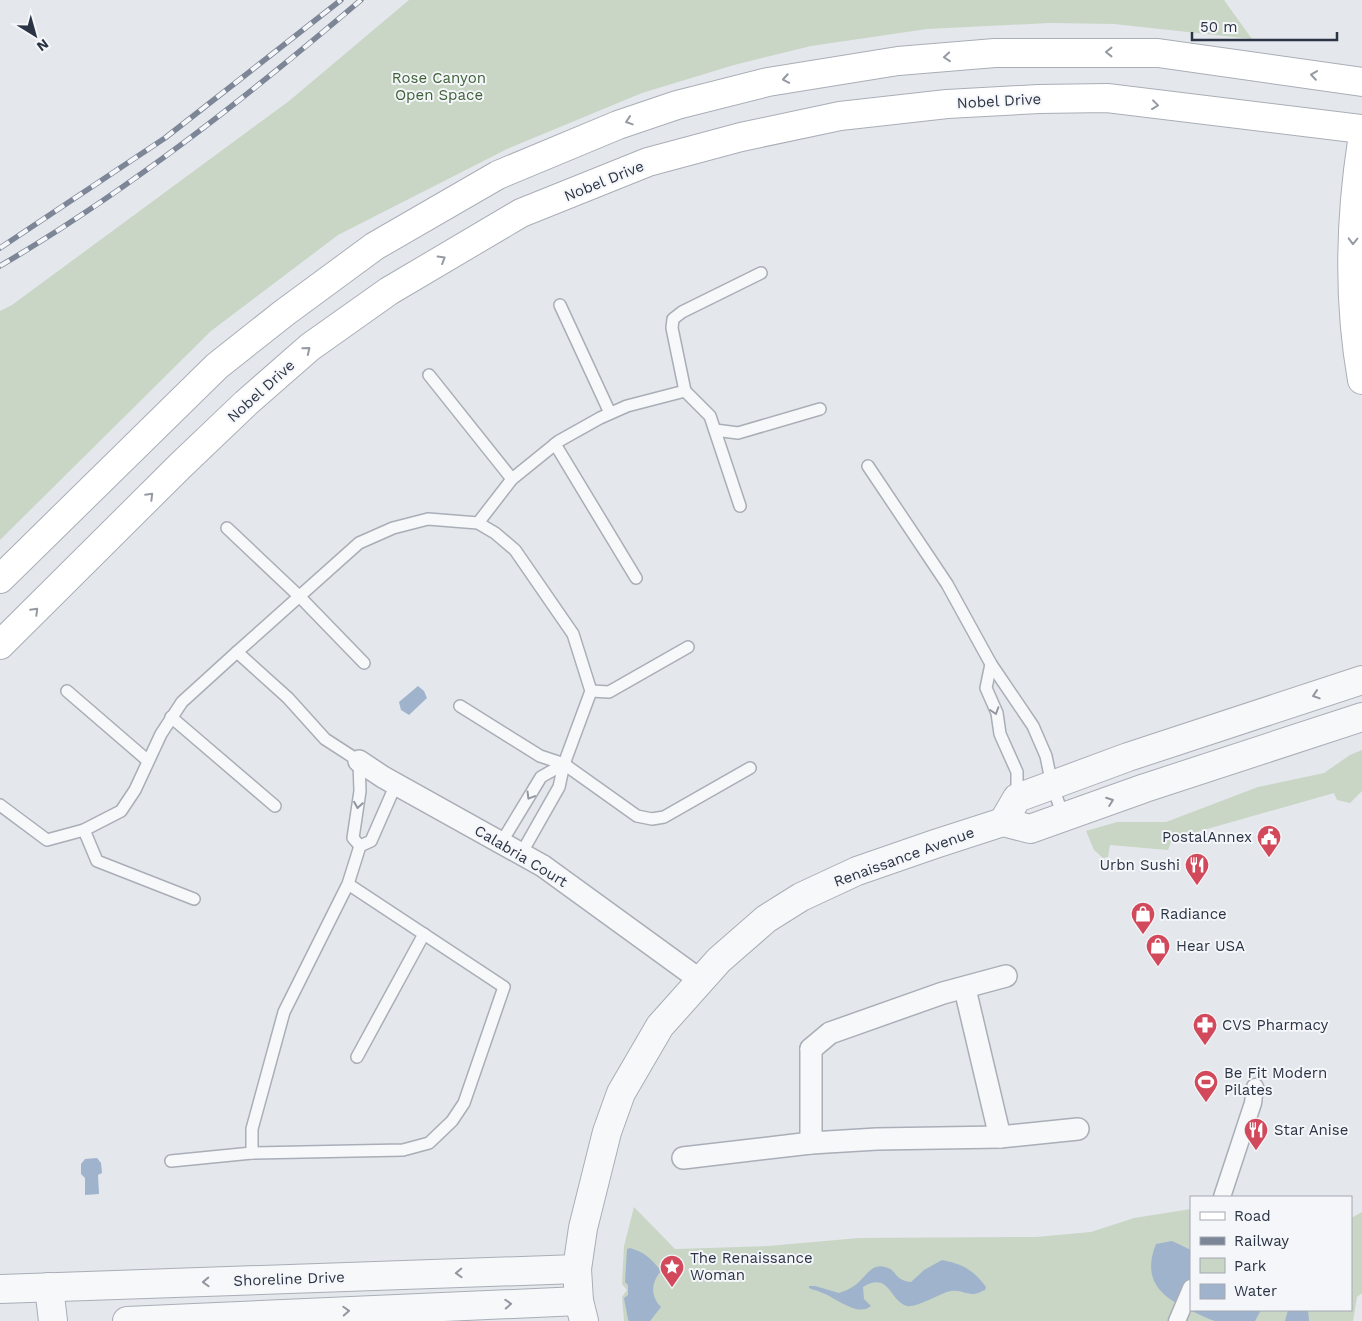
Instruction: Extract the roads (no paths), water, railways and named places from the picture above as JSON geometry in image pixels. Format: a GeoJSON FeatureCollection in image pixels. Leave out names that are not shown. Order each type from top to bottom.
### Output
{"type":"FeatureCollection","features":[{"type":"Feature","properties":{"kind":"main road"},"geometry":{"type":"LineString","coordinates":[[0,579],[217,366],[292,307],[375,246],[498,175],[618,125],[677,105],[768,82],[898,61],[995,53],[1158,53],[1362,82]]}},
{"type":"Feature","properties":{"kind":"main road","name":"Nobel Drive"},"geometry":{"type":"LineString","coordinates":[[0,645],[180,466],[246,403],[310,347],[388,291],[521,213],[648,162],[741,137],[840,116],[947,104],[1039,99],[1107,98],[1362,129]]}},
{"type":"Feature","properties":{"kind":"main road"},"geometry":{"type":"LineString","coordinates":[[1362,140],[1352,234],[1356,344],[1362,380]]}},
{"type":"Feature","properties":{"kind":"street"},"geometry":{"type":"LineString","coordinates":[[1362,680],[1143,752],[1017,798],[1003,822],[1030,829],[1145,788],[1362,717]]}},
{"type":"Feature","properties":{"kind":"street","name":"Calabria Court"},"geometry":{"type":"LineString","coordinates":[[360,761],[396,784],[543,866],[700,980]]}},
{"type":"Feature","properties":{"kind":"street","name":"Renaissance Avenue"},"geometry":{"type":"LineString","coordinates":[[581,1311],[577,1269],[589,1200],[607,1132],[621,1093],[660,1026],[700,980],[741,940],[766,919],[801,897],[857,871],[1003,822]]}},
{"type":"Feature","properties":{"kind":"street"},"geometry":{"type":"LineString","coordinates":[[811,1143],[805,1046],[830,1033],[943,993],[965,989],[1006,976]]}},
{"type":"Feature","properties":{"kind":"street"},"geometry":{"type":"LineString","coordinates":[[965,989],[1000,1137]]}},
{"type":"Feature","properties":{"kind":"street"},"geometry":{"type":"LineString","coordinates":[[1222,1196],[1253,1103],[1255,1087]]}},
{"type":"Feature","properties":{"kind":"street"},"geometry":{"type":"LineString","coordinates":[[682,1158],[811,1143],[877,1139],[1000,1137],[1078,1129]]}},
{"type":"Feature","properties":{"kind":"street","name":"Shoreline Drive"},"geometry":{"type":"LineString","coordinates":[[0,1289],[577,1269]]}},
{"type":"Feature","properties":{"kind":"street"},"geometry":{"type":"LineString","coordinates":[[50,1287],[53,1321]]}},
{"type":"Feature","properties":{"kind":"street"},"geometry":{"type":"LineString","coordinates":[[1177,1321],[1190,1290]]}},
{"type":"Feature","properties":{"kind":"street"},"geometry":{"type":"LineString","coordinates":[[128,1321],[581,1311]]}},
{"type":"Feature","properties":{"kind":"lane"},"geometry":{"type":"LineString","coordinates":[[740,506],[710,416],[685,391],[672,328],[674,319],[682,312],[760,273]]}},
{"type":"Feature","properties":{"kind":"lane"},"geometry":{"type":"LineString","coordinates":[[560,305],[610,413]]}},
{"type":"Feature","properties":{"kind":"lane"},"geometry":{"type":"LineString","coordinates":[[429,375],[512,479]]}},
{"type":"Feature","properties":{"kind":"lane"},"geometry":{"type":"LineString","coordinates":[[478,524],[512,479],[555,444],[610,413],[627,406],[685,391]]}},
{"type":"Feature","properties":{"kind":"lane"},"geometry":{"type":"LineString","coordinates":[[715,430],[738,433],[820,409]]}},
{"type":"Feature","properties":{"kind":"lane"},"geometry":{"type":"LineString","coordinates":[[555,444],[636,578]]}},
{"type":"Feature","properties":{"kind":"lane"},"geometry":{"type":"LineString","coordinates":[[868,466],[947,584],[991,664],[1033,726],[1046,756],[1052,785],[1064,818]]}},
{"type":"Feature","properties":{"kind":"lane"},"geometry":{"type":"LineString","coordinates":[[0,805],[47,840],[84,830],[122,810],[135,790],[147,760],[182,702],[300,597],[323,573],[359,543],[393,528],[428,519],[478,524],[495,532],[515,550],[573,634],[592,691],[564,764],[559,787],[521,854]]}},
{"type":"Feature","properties":{"kind":"lane"},"geometry":{"type":"LineString","coordinates":[[227,528],[300,597],[364,663]]}},
{"type":"Feature","properties":{"kind":"lane"},"geometry":{"type":"LineString","coordinates":[[592,691],[610,692],[688,647]]}},
{"type":"Feature","properties":{"kind":"lane"},"geometry":{"type":"LineString","coordinates":[[237,652],[288,698],[325,739],[360,761],[360,791],[353,838],[360,846]]}},
{"type":"Feature","properties":{"kind":"lane"},"geometry":{"type":"LineString","coordinates":[[991,664],[986,688],[997,713],[1000,734],[1017,772],[1017,798],[1030,829]]}},
{"type":"Feature","properties":{"kind":"lane"},"geometry":{"type":"LineString","coordinates":[[67,691],[147,760]]}},
{"type":"Feature","properties":{"kind":"lane"},"geometry":{"type":"LineString","coordinates":[[460,706],[540,756],[564,764],[637,816],[652,819],[664,817],[750,768]]}},
{"type":"Feature","properties":{"kind":"lane"},"geometry":{"type":"LineString","coordinates":[[171,718],[275,806]]}},
{"type":"Feature","properties":{"kind":"lane"},"geometry":{"type":"LineString","coordinates":[[501,843],[541,777],[564,764]]}},
{"type":"Feature","properties":{"kind":"lane"},"geometry":{"type":"LineString","coordinates":[[252,1153],[252,1129],[284,1012],[348,884],[360,846],[371,841],[396,784]]}},
{"type":"Feature","properties":{"kind":"lane"},"geometry":{"type":"LineString","coordinates":[[84,830],[97,860],[194,899]]}},
{"type":"Feature","properties":{"kind":"lane"},"geometry":{"type":"LineString","coordinates":[[172,1161],[252,1153],[403,1150],[429,1143],[452,1121],[464,1103],[504,986],[348,884]]}},
{"type":"Feature","properties":{"kind":"lane"},"geometry":{"type":"LineString","coordinates":[[357,1057],[424,934]]}},
{"type":"Feature","properties":{"kind":"water"},"geometry":{"type":"Polygon","coordinates":[[[418,686],[424,691],[427,698],[409,715],[401,710],[399,702],[418,686]]]}},
{"type":"Feature","properties":{"kind":"water"},"geometry":{"type":"Polygon","coordinates":[[[97,1158],[101,1163],[102,1173],[98,1175],[99,1194],[85,1195],[85,1178],[81,1174],[81,1164],[85,1159],[97,1158]]]}},
{"type":"Feature","properties":{"kind":"water"},"geometry":{"type":"Polygon","coordinates":[[[1172,1241],[1190,1250],[1190,1310],[1172,1301],[1157,1287],[1151,1268],[1156,1244],[1172,1241]]]}},
{"type":"Feature","properties":{"kind":"water"},"geometry":{"type":"Polygon","coordinates":[[[630,1248],[647,1257],[661,1271],[655,1280],[653,1289],[655,1298],[661,1307],[650,1321],[629,1321],[628,1319],[624,1298],[628,1295],[628,1285],[625,1282],[627,1249],[630,1248]]]}},
{"type":"Feature","properties":{"kind":"water"},"geometry":{"type":"Polygon","coordinates":[[[942,1260],[962,1266],[972,1272],[986,1287],[985,1290],[974,1294],[951,1291],[921,1303],[907,1306],[896,1299],[884,1285],[872,1283],[863,1287],[864,1299],[871,1306],[859,1309],[852,1308],[826,1294],[809,1288],[809,1286],[815,1286],[839,1293],[852,1287],[872,1269],[880,1266],[889,1268],[901,1279],[911,1282],[924,1270],[942,1260]]]}},
{"type":"Feature","properties":{"kind":"water"},"geometry":{"type":"Polygon","coordinates":[[[1192,1311],[1260,1311],[1255,1321],[1215,1321],[1192,1311]]]}},
{"type":"Feature","properties":{"kind":"water"},"geometry":{"type":"Polygon","coordinates":[[[1288,1311],[1308,1311],[1309,1321],[1285,1321],[1288,1311]]]}},
{"type":"Feature","properties":{"kind":"railway"},"geometry":{"type":"LineString","coordinates":[[0,248],[165,138],[341,0]]}},
{"type":"Feature","properties":{"kind":"railway"},"geometry":{"type":"LineString","coordinates":[[0,266],[95,206],[186,141],[275,72],[361,0]]}},
{"type":"Feature","properties":{"kind":"place","name":"PostalAnnex"},"geometry":{"type":"Point","coordinates":[1269,858]}},
{"type":"Feature","properties":{"kind":"place","name":"Urbn Sushi"},"geometry":{"type":"Point","coordinates":[1197,886]}},
{"type":"Feature","properties":{"kind":"place","name":"Radiance"},"geometry":{"type":"Point","coordinates":[1143,935]}},
{"type":"Feature","properties":{"kind":"place","name":"Hear USA"},"geometry":{"type":"Point","coordinates":[1158,967]}},
{"type":"Feature","properties":{"kind":"place","name":"CVS Pharmacy"},"geometry":{"type":"Point","coordinates":[1205,1046]}},
{"type":"Feature","properties":{"kind":"place","name":"Be Fit Modern Pilates"},"geometry":{"type":"Point","coordinates":[1206,1103]}},
{"type":"Feature","properties":{"kind":"place","name":"Star Anise"},"geometry":{"type":"Point","coordinates":[1256,1151]}},
{"type":"Feature","properties":{"kind":"place","name":"The Renaissance Woman"},"geometry":{"type":"Point","coordinates":[672,1288]}},
{"type":"Feature","properties":{"kind":"park label","name":"Rose Canyon Open Space"},"geometry":{"type":"Point","coordinates":[439,86]}}]}
